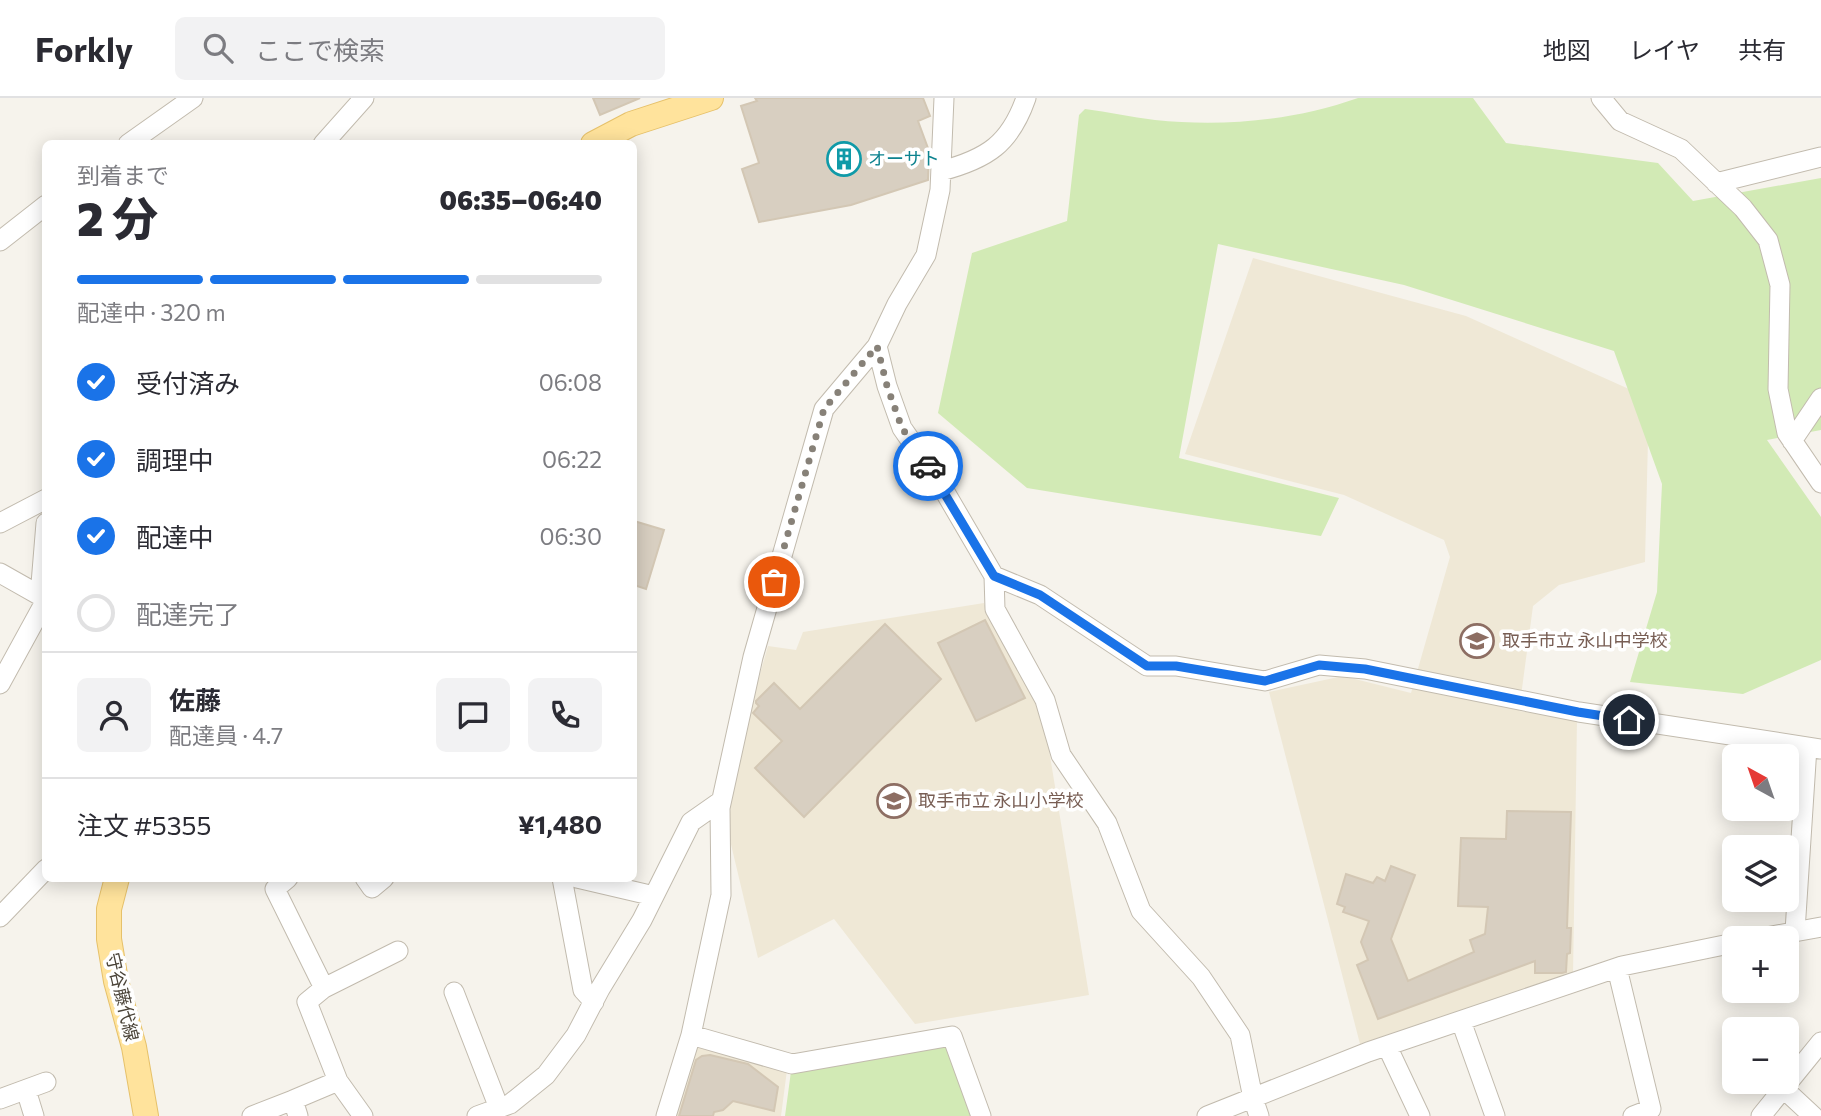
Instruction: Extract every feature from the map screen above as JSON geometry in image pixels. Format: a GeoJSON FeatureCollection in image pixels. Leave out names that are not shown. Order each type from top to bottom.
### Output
{"type":"FeatureCollection","features":[{"type":"Feature","properties":{"kind":"main road"},"geometry":{"type":"LineString","coordinates":[[601,140],[631,124],[712,98]]}},
{"type":"Feature","properties":{"kind":"main road","name":"守谷藤代線"},"geometry":{"type":"LineString","coordinates":[[116,882],[109,909],[109,939],[116,981],[134,1047],[146,1116]]}},
{"type":"Feature","properties":{"kind":"street"},"geometry":{"type":"LineString","coordinates":[[134,140],[193,98]]}},
{"type":"Feature","properties":{"kind":"street"},"geometry":{"type":"LineString","coordinates":[[327,140],[365,98]]}},
{"type":"Feature","properties":{"kind":"street"},"geometry":{"type":"LineString","coordinates":[[666,1116],[691,1035],[721,895],[720,808],[753,657],[824,409],[877,346],[897,304],[926,255],[940,190],[944,98]]}},
{"type":"Feature","properties":{"kind":"street"},"geometry":{"type":"LineString","coordinates":[[941,171],[980,158],[996,147],[1020,118],[1026,98]]}},
{"type":"Feature","properties":{"kind":"street"},"geometry":{"type":"LineString","coordinates":[[1601,98],[1620,121],[1681,149],[1744,208],[1768,240],[1780,285],[1778,389],[1787,433],[1821,483]]}},
{"type":"Feature","properties":{"kind":"street"},"geometry":{"type":"LineString","coordinates":[[1716,183],[1821,157]]}},
{"type":"Feature","properties":{"kind":"street"},"geometry":{"type":"LineString","coordinates":[[0,241],[42,208]]}},
{"type":"Feature","properties":{"kind":"street"},"geometry":{"type":"LineString","coordinates":[[877,346],[902,428],[938,480],[994,576],[995,609],[1045,700],[1061,755],[1107,822],[1141,911],[1201,977],[1240,1035],[1256,1107]]}},
{"type":"Feature","properties":{"kind":"street"},"geometry":{"type":"LineString","coordinates":[[1792,441],[1821,397]]}},
{"type":"Feature","properties":{"kind":"street"},"geometry":{"type":"LineString","coordinates":[[0,523],[42,501]]}},
{"type":"Feature","properties":{"kind":"street"},"geometry":{"type":"LineString","coordinates":[[0,573],[42,597]]}},
{"type":"Feature","properties":{"kind":"street"},"geometry":{"type":"LineString","coordinates":[[994,576],[1040,595],[1147,666],[1176,666],[1265,681],[1319,665],[1365,669],[1578,712],[1814,748],[1796,926]]}},
{"type":"Feature","properties":{"kind":"street"},"geometry":{"type":"LineString","coordinates":[[0,684],[42,602]]}},
{"type":"Feature","properties":{"kind":"street"},"geometry":{"type":"LineString","coordinates":[[477,1116],[503,1110],[546,1075],[576,1035],[642,920],[691,821],[721,801]]}},
{"type":"Feature","properties":{"kind":"street"},"geometry":{"type":"LineString","coordinates":[[0,917],[42,873]]}},
{"type":"Feature","properties":{"kind":"street"},"geometry":{"type":"LineString","coordinates":[[284,882],[275,890],[324,988]]}},
{"type":"Feature","properties":{"kind":"street"},"geometry":{"type":"LineString","coordinates":[[563,882],[583,990],[594,1002]]}},
{"type":"Feature","properties":{"kind":"street"},"geometry":{"type":"LineString","coordinates":[[594,882],[654,896]]}},
{"type":"Feature","properties":{"kind":"street"},"geometry":{"type":"LineString","coordinates":[[1799,931],[1821,927]]}},
{"type":"Feature","properties":{"kind":"street"},"geometry":{"type":"LineString","coordinates":[[1207,1116],[1256,1107],[1387,1046],[1617,968],[1722,946]]}},
{"type":"Feature","properties":{"kind":"street"},"geometry":{"type":"LineString","coordinates":[[363,1116],[338,1082],[307,1002],[324,988],[398,951]]}},
{"type":"Feature","properties":{"kind":"street"},"geometry":{"type":"LineString","coordinates":[[1617,968],[1651,1109],[1633,1116]]}},
{"type":"Feature","properties":{"kind":"street"},"geometry":{"type":"LineString","coordinates":[[454,992],[503,1110]]}},
{"type":"Feature","properties":{"kind":"street"},"geometry":{"type":"LineString","coordinates":[[1461,1021],[1495,1116]]}},
{"type":"Feature","properties":{"kind":"street"},"geometry":{"type":"LineString","coordinates":[[691,1035],[792,1064],[952,1036],[981,1116]]}},
{"type":"Feature","properties":{"kind":"street"},"geometry":{"type":"LineString","coordinates":[[1799,1070],[1821,1042]]}},
{"type":"Feature","properties":{"kind":"street"},"geometry":{"type":"LineString","coordinates":[[1387,1046],[1420,1116]]}},
{"type":"Feature","properties":{"kind":"street"},"geometry":{"type":"LineString","coordinates":[[0,1099],[46,1082]]}},
{"type":"Feature","properties":{"kind":"street"},"geometry":{"type":"LineString","coordinates":[[252,1116],[295,1108],[338,1082]]}},
{"type":"Feature","properties":{"kind":"street"},"geometry":{"type":"LineString","coordinates":[[26,1090],[34,1116]]}},
{"type":"Feature","properties":{"kind":"street"},"geometry":{"type":"LineString","coordinates":[[1762,1116],[1780,1094]]}},
{"type":"Feature","properties":{"kind":"street"},"geometry":{"type":"LineString","coordinates":[[1789,1094],[1813,1116]]}},
{"type":"Feature","properties":{"kind":"shaded area","name":"取手市立 永山中学校"},"geometry":{"type":"Polygon","coordinates":[[[1253,258],[1466,316],[1649,398],[1645,562],[1559,585],[1533,606],[1519,711],[1577,719],[1573,975],[1360,1044],[1269,692],[1343,676],[1411,693],[1450,557],[1444,540],[1344,495],[1185,454],[1253,258]]]}},
{"type":"Feature","properties":{"kind":"shaded area","name":"取手市立 永山小学校"},"geometry":{"type":"Polygon","coordinates":[[[984,603],[991,622],[1002,637],[1044,719],[1089,995],[915,1024],[834,919],[758,958],[729,836],[732,772],[768,646],[796,650],[803,632],[984,603]]]}},
{"type":"Feature","properties":{"kind":"shaded area"},"geometry":{"type":"Polygon","coordinates":[[[696,1047],[787,1070],[781,1116],[674,1116],[696,1047]]]}},
{"type":"Feature","properties":{"kind":"green space"},"geometry":{"type":"Polygon","coordinates":[[[1358,98],[1473,98],[1506,143],[1658,163],[1693,201],[1821,178],[1821,430],[1767,440],[1821,517],[1821,660],[1743,694],[1630,682],[1657,592],[1662,484],[1614,351],[1404,285],[1218,244],[1179,458],[1339,498],[1321,536],[1027,488],[938,413],[972,253],[1067,221],[1079,115],[1085,109],[1155,120],[1232,122],[1283,117],[1358,98]]]}},
{"type":"Feature","properties":{"kind":"green space"},"geometry":{"type":"Polygon","coordinates":[[[952,1036],[981,1116],[785,1116],[792,1064],[952,1036]]]}},
{"type":"Feature","properties":{"kind":"building"},"geometry":{"type":"Polygon","coordinates":[[[593,98],[640,98],[600,115],[593,98]]]}},
{"type":"Feature","properties":{"kind":"building","name":"オーサト"},"geometry":{"type":"Polygon","coordinates":[[[755,98],[923,98],[930,116],[918,121],[929,151],[928,180],[851,205],[759,222],[742,169],[759,163],[741,106],[757,101],[755,98]]]}},
{"type":"Feature","properties":{"kind":"building"},"geometry":{"type":"Polygon","coordinates":[[[637,522],[664,530],[646,589],[637,586],[637,522]]]}},
{"type":"Feature","properties":{"kind":"building"},"geometry":{"type":"Polygon","coordinates":[[[985,620],[1025,698],[976,721],[938,643],[985,620]]]}},
{"type":"Feature","properties":{"kind":"building"},"geometry":{"type":"Polygon","coordinates":[[[885,624],[941,679],[804,817],[755,768],[782,741],[753,713],[759,706],[756,701],[774,683],[800,709],[885,624]]]}},
{"type":"Feature","properties":{"kind":"building"},"geometry":{"type":"Polygon","coordinates":[[[1507,811],[1571,812],[1567,928],[1571,928],[1566,972],[1535,973],[1535,961],[1378,1019],[1357,965],[1368,960],[1361,942],[1369,921],[1343,912],[1345,907],[1337,904],[1346,874],[1373,883],[1377,877],[1385,881],[1391,866],[1415,875],[1391,939],[1408,981],[1474,952],[1470,940],[1485,934],[1488,907],[1458,906],[1461,838],[1506,839],[1507,811]]]}},
{"type":"Feature","properties":{"kind":"building"},"geometry":{"type":"Polygon","coordinates":[[[710,1055],[748,1064],[778,1087],[774,1111],[733,1101],[723,1110],[714,1112],[713,1116],[679,1116],[696,1060],[710,1055]]]}},
{"type":"Feature","properties":{"kind":"way so far"},"geometry":{"type":"LineString","coordinates":[[774,582],[824,409],[877,346],[902,428],[928,466]]}},
{"type":"Feature","properties":{"kind":"place","name":"オーサト"},"geometry":{"type":"Point","coordinates":[844,159]}},
{"type":"Feature","properties":{"kind":"place","name":"取手市立 永山中学校"},"geometry":{"type":"Point","coordinates":[1477,641]}},
{"type":"Feature","properties":{"kind":"place","name":"取手市立 永山小学校"},"geometry":{"type":"Point","coordinates":[894,801]}},
{"type":"Feature","properties":{"kind":"route"},"geometry":{"type":"LineString","coordinates":[[928,466],[994,576],[1040,595],[1147,666],[1176,666],[1265,681],[1319,665],[1365,669],[1629,720]]}}]}
